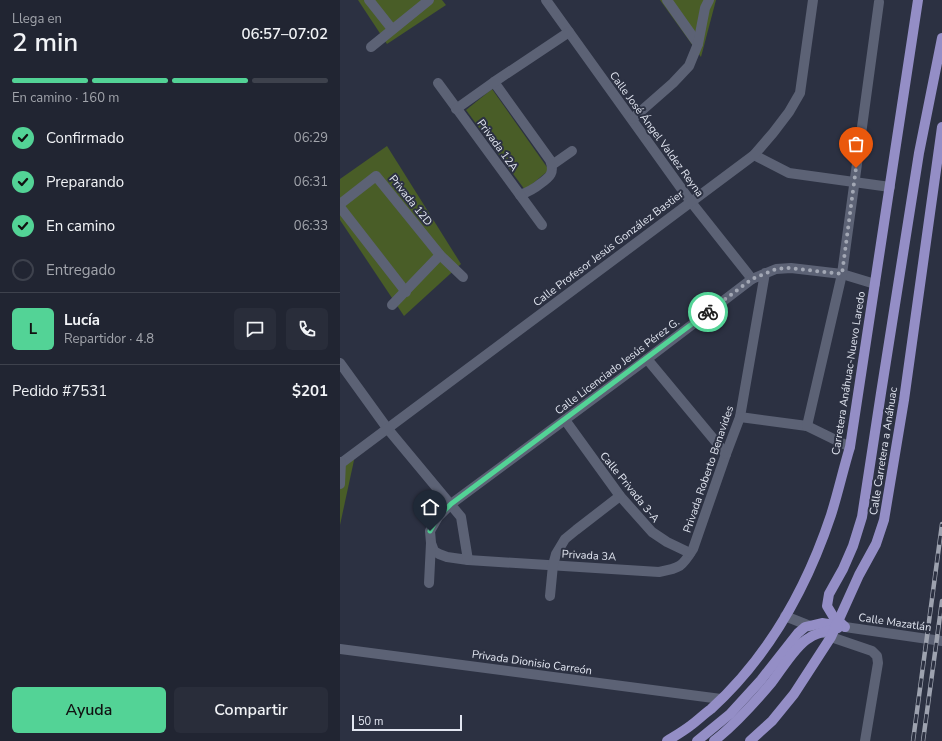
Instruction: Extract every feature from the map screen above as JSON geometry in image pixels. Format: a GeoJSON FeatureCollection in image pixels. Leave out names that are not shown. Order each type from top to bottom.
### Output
{"type":"FeatureCollection","features":[{"type":"Feature","properties":{"kind":"main road","name":"Carretera Anáhuac-Nuevo Laredo"},"geometry":{"type":"LineString","coordinates":[[667,741],[691,726],[721,700],[770,641],[804,581],[816,556],[831,514],[850,447],[918,0]]}},
{"type":"Feature","properties":{"kind":"main road"},"geometry":{"type":"LineString","coordinates":[[845,627],[832,616],[827,606],[829,594],[843,569],[853,546],[862,517],[919,153],[942,38]]}},
{"type":"Feature","properties":{"kind":"main road","name":"Calle Carretera a Anáhuac"},"geometry":{"type":"LineString","coordinates":[[750,741],[772,721],[794,694],[831,637],[859,575],[876,544],[884,520],[904,400],[942,127]]}},
{"type":"Feature","properties":{"kind":"main road"},"geometry":{"type":"LineString","coordinates":[[697,741],[730,714],[761,680],[798,633],[805,627],[822,623],[845,627]]}},
{"type":"Feature","properties":{"kind":"main road"},"geometry":{"type":"LineString","coordinates":[[714,741],[746,711],[770,684],[801,644],[819,633],[845,627]]}},
{"type":"Feature","properties":{"kind":"street"},"geometry":{"type":"LineString","coordinates":[[369,0],[392,29]]}},
{"type":"Feature","properties":{"kind":"street"},"geometry":{"type":"LineString","coordinates":[[371,47],[429,0]]}},
{"type":"Feature","properties":{"kind":"street","name":"Calle José Ángel Valdez Reyna"},"geometry":{"type":"LineString","coordinates":[[546,0],[691,202],[752,279]]}},
{"type":"Feature","properties":{"kind":"street"},"geometry":{"type":"LineString","coordinates":[[668,0],[698,44]]}},
{"type":"Feature","properties":{"kind":"street"},"geometry":{"type":"LineString","coordinates":[[632,119],[673,83],[689,66],[698,44],[705,8],[709,0]]}},
{"type":"Feature","properties":{"kind":"street","name":"Calle Profesor Jesús González Bastier"},"geometry":{"type":"LineString","coordinates":[[341,463],[754,155],[789,112],[800,93],[813,0]]}},
{"type":"Feature","properties":{"kind":"street"},"geometry":{"type":"LineString","coordinates":[[807,426],[842,274],[853,183],[879,2]]}},
{"type":"Feature","properties":{"kind":"street"},"geometry":{"type":"LineString","coordinates":[[456,109],[569,32]]}},
{"type":"Feature","properties":{"kind":"street"},"geometry":{"type":"LineString","coordinates":[[494,82],[550,160],[552,165],[550,178],[532,190],[520,195]]}},
{"type":"Feature","properties":{"kind":"street","name":"Privada 12A"},"geometry":{"type":"LineString","coordinates":[[438,83],[542,225]]}},
{"type":"Feature","properties":{"kind":"street"},"geometry":{"type":"LineString","coordinates":[[552,165],[572,151]]}},
{"type":"Feature","properties":{"kind":"street"},"geometry":{"type":"LineString","coordinates":[[754,155],[789,173],[890,187]]}},
{"type":"Feature","properties":{"kind":"street","name":"Privada 12D"},"geometry":{"type":"LineString","coordinates":[[406,292],[340,206],[376,176],[440,255],[463,277]]}},
{"type":"Feature","properties":{"kind":"street"},"geometry":{"type":"LineString","coordinates":[[392,305],[440,255]]}},
{"type":"Feature","properties":{"kind":"street","name":"Calle Licenciado Jesús Pérez G."},"geometry":{"type":"LineString","coordinates":[[429,583],[431,544],[430,531],[438,517],[451,504],[752,279],[776,269],[790,268],[842,274],[875,284]]}},
{"type":"Feature","properties":{"kind":"street","name":"Privada Roberto Benavides"},"geometry":{"type":"LineString","coordinates":[[690,554],[740,417],[765,273]]}},
{"type":"Feature","properties":{"kind":"street"},"geometry":{"type":"LineString","coordinates":[[646,359],[726,454]]}},
{"type":"Feature","properties":{"kind":"street"},"geometry":{"type":"LineString","coordinates":[[340,363],[387,428],[461,517],[468,560]]}},
{"type":"Feature","properties":{"kind":"street"},"geometry":{"type":"LineString","coordinates":[[740,417],[807,426],[850,447]]}},
{"type":"Feature","properties":{"kind":"street","name":"Calle Privada 3-A"},"geometry":{"type":"LineString","coordinates":[[565,420],[620,496],[652,532],[690,554]]}},
{"type":"Feature","properties":{"kind":"street"},"geometry":{"type":"LineString","coordinates":[[340,484],[341,463]]}},
{"type":"Feature","properties":{"kind":"street","name":"Privada 3A"},"geometry":{"type":"LineString","coordinates":[[620,496],[566,539],[556,554],[553,565],[659,572],[674,569],[685,563],[690,554]]}},
{"type":"Feature","properties":{"kind":"street"},"geometry":{"type":"LineString","coordinates":[[431,544],[434,551],[447,557],[468,560],[553,565],[550,596]]}},
{"type":"Feature","properties":{"kind":"street"},"geometry":{"type":"LineString","coordinates":[[785,616],[820,630],[831,637],[872,651],[877,656],[878,663],[865,741]]}},
{"type":"Feature","properties":{"kind":"street","name":"Calle Mazatlán"},"geometry":{"type":"LineString","coordinates":[[845,627],[942,640]]}},
{"type":"Feature","properties":{"kind":"street","name":"Privada Dionisio Carreón"},"geometry":{"type":"LineString","coordinates":[[340,649],[721,700]]}},
{"type":"Feature","properties":{"kind":"green space"},"geometry":{"type":"Polygon","coordinates":[[[358,0],[442,0],[446,5],[387,44],[358,0]]]}},
{"type":"Feature","properties":{"kind":"green space"},"geometry":{"type":"Polygon","coordinates":[[[660,0],[716,0],[701,57],[660,0]]]}},
{"type":"Feature","properties":{"kind":"green space"},"geometry":{"type":"Polygon","coordinates":[[[492,89],[549,170],[525,190],[466,110],[492,89]]]}},
{"type":"Feature","properties":{"kind":"green space"},"geometry":{"type":"Polygon","coordinates":[[[387,146],[461,264],[404,316],[340,220],[340,179],[387,146]]]}},
{"type":"Feature","properties":{"kind":"green space"},"geometry":{"type":"Polygon","coordinates":[[[356,451],[340,525],[340,463],[356,451]]]}},
{"type":"Feature","properties":{"kind":"railway"},"geometry":{"type":"LineString","coordinates":[[913,741],[942,524]]}},
{"type":"Feature","properties":{"kind":"railway"},"geometry":{"type":"LineString","coordinates":[[923,741],[942,601]]}},
{"type":"Feature","properties":{"kind":"way so far"},"geometry":{"type":"LineString","coordinates":[[708,312],[752,279],[776,269],[790,268],[842,274],[856,168]]}},
{"type":"Feature","properties":{"kind":"route"},"geometry":{"type":"LineString","coordinates":[[430,531],[438,517],[451,504],[708,312]]}}]}
